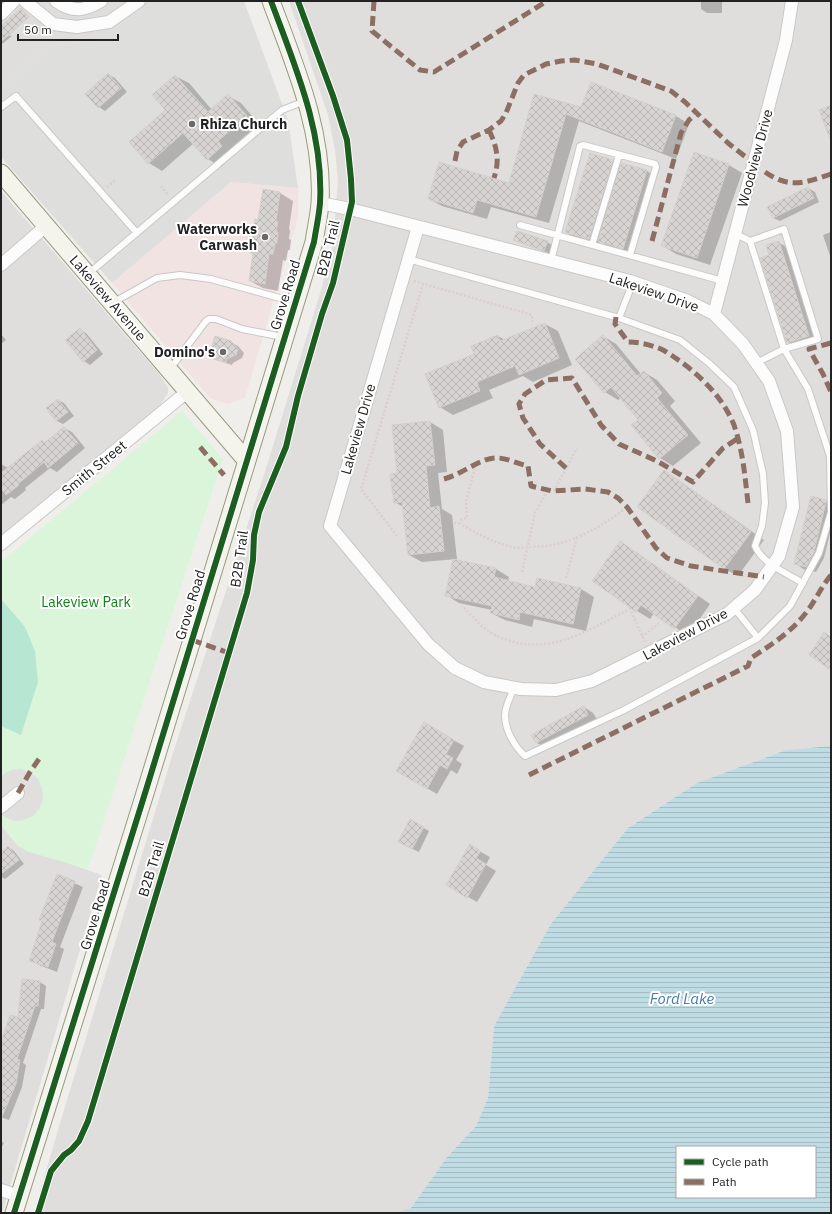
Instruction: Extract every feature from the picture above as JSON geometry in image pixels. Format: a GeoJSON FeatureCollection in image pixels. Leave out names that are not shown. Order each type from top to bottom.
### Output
{"type":"FeatureCollection","features":[{"type":"Feature","properties":{"kind":"main road","name":"Grove Road"},"geometry":{"type":"LineString","coordinates":[[14,1213],[144,798],[246,460],[314,242],[320,203],[319,163],[316,135],[307,101],[271,1]]}},
{"type":"Feature","properties":{"kind":"main road","name":"Lakeview Avenue"},"geometry":{"type":"LineString","coordinates":[[1,173],[246,460]]}},
{"type":"Feature","properties":{"kind":"street"},"geometry":{"type":"LineString","coordinates":[[1,14],[14,1]]}},
{"type":"Feature","properties":{"kind":"street"},"geometry":{"type":"LineString","coordinates":[[25,1],[53,24],[77,27],[109,22],[139,1]]}},
{"type":"Feature","properties":{"kind":"street"},"geometry":{"type":"LineString","coordinates":[[56,1],[63,6],[75,10],[89,8],[101,1]]}},
{"type":"Feature","properties":{"kind":"street","name":"Woodview Drive"},"geometry":{"type":"LineString","coordinates":[[714,314],[786,40],[792,1]]}},
{"type":"Feature","properties":{"kind":"street"},"geometry":{"type":"LineString","coordinates":[[320,203],[350,209],[418,227]]}},
{"type":"Feature","properties":{"kind":"street"},"geometry":{"type":"LineString","coordinates":[[1,265],[46,226]]}},
{"type":"Feature","properties":{"kind":"street","name":"Lakeview Drive"},"geometry":{"type":"LineString","coordinates":[[418,227],[633,282],[688,301],[714,314],[743,344],[769,382],[787,431],[793,507],[779,556],[755,590],[727,614],[592,681],[556,690],[521,689],[484,682],[455,668],[428,644],[330,526],[418,227]]}},
{"type":"Feature","properties":{"kind":"street","name":"Smith Street"},"geometry":{"type":"LineString","coordinates":[[1,544],[187,392]]}},
{"type":"Feature","properties":{"kind":"street"},"geometry":{"type":"LineString","coordinates":[[1,807],[18,793]]}},
{"type":"Feature","properties":{"kind":"street"},"geometry":{"type":"LineString","coordinates":[[1,1190],[19,1196]]}},
{"type":"Feature","properties":{"kind":"lane"},"geometry":{"type":"LineString","coordinates":[[1,107],[16,96],[137,233]]}},
{"type":"Feature","properties":{"kind":"lane"},"geometry":{"type":"LineString","coordinates":[[88,275],[282,110],[307,101]]}},
{"type":"Feature","properties":{"kind":"lane"},"geometry":{"type":"LineString","coordinates":[[551,261],[580,146],[583,145],[654,164],[656,167],[630,255]]}},
{"type":"Feature","properties":{"kind":"lane"},"geometry":{"type":"LineString","coordinates":[[592,245],[619,155]]}},
{"type":"Feature","properties":{"kind":"lane"},"geometry":{"type":"LineString","coordinates":[[520,225],[723,281]]}},
{"type":"Feature","properties":{"kind":"lane"},"geometry":{"type":"LineString","coordinates":[[750,241],[784,229],[818,339],[784,349],[756,363]]}},
{"type":"Feature","properties":{"kind":"lane"},"geometry":{"type":"LineString","coordinates":[[514,688],[505,714],[508,731],[517,749],[525,756],[624,710],[758,638],[790,606],[820,553],[831,512],[830,456],[808,389],[784,349],[750,241],[736,234]]}},
{"type":"Feature","properties":{"kind":"lane"},"geometry":{"type":"LineString","coordinates":[[408,259],[619,318],[680,340],[710,364],[734,387],[754,430],[763,474],[766,503],[762,526],[755,546],[758,554],[772,565],[803,582]]}},
{"type":"Feature","properties":{"kind":"lane"},"geometry":{"type":"LineString","coordinates":[[112,303],[157,278],[180,275],[211,278],[296,302]]}},
{"type":"Feature","properties":{"kind":"lane"},"geometry":{"type":"LineString","coordinates":[[619,318],[633,282]]}},
{"type":"Feature","properties":{"kind":"lane"},"geometry":{"type":"LineString","coordinates":[[169,370],[208,319],[216,319],[242,329],[285,337]]}},
{"type":"Feature","properties":{"kind":"lane"},"geometry":{"type":"LineString","coordinates":[[734,608],[758,638]]}},
{"type":"Feature","properties":{"kind":"path"},"geometry":{"type":"LineString","coordinates":[[412,280],[532,315],[532,322]]}},
{"type":"Feature","properties":{"kind":"path"},"geometry":{"type":"LineString","coordinates":[[397,536],[361,489],[423,284]]}},
{"type":"Feature","properties":{"kind":"path"},"geometry":{"type":"LineString","coordinates":[[554,491],[577,448]]}},
{"type":"Feature","properties":{"kind":"path"},"geometry":{"type":"LineString","coordinates":[[459,523],[461,520],[467,518],[466,501],[476,464]]}},
{"type":"Feature","properties":{"kind":"path"},"geometry":{"type":"LineString","coordinates":[[522,572],[536,513],[548,490]]}},
{"type":"Feature","properties":{"kind":"path"},"geometry":{"type":"LineString","coordinates":[[454,522],[459,523],[488,539],[513,548],[555,545],[593,530],[606,523],[627,507]]}},
{"type":"Feature","properties":{"kind":"path"},"geometry":{"type":"LineString","coordinates":[[566,578],[577,537]]}},
{"type":"Feature","properties":{"kind":"path"},"geometry":{"type":"LineString","coordinates":[[464,608],[485,628],[496,636],[524,643],[545,645],[570,639],[630,609],[646,644]]}},
{"type":"Feature","properties":{"kind":"path"},"geometry":{"type":"LineString","coordinates":[[642,637],[660,622]]}},
{"type":"Feature","properties":{"kind":"shaded area"},"geometry":{"type":"Polygon","coordinates":[[[1,1],[149,1],[100,40],[49,46],[1,89],[1,1]]]}},
{"type":"Feature","properties":{"kind":"shaded area"},"geometry":{"type":"Polygon","coordinates":[[[149,1],[244,1],[288,120],[298,188],[231,182],[112,283],[1,157],[1,89],[49,46],[100,40],[149,1]]]}},
{"type":"Feature","properties":{"kind":"shaded area"},"geometry":{"type":"Polygon","coordinates":[[[289,1],[831,1],[831,746],[786,750],[697,783],[628,828],[551,925],[494,1026],[488,1098],[476,1126],[447,1157],[411,1208],[393,1213],[34,1213],[173,753],[268,462],[321,290],[333,244],[338,181],[335,150],[328,115],[289,1]]]}},
{"type":"Feature","properties":{"kind":"shaded area"},"geometry":{"type":"Polygon","coordinates":[[[231,182],[298,188],[298,218],[245,398],[227,404],[210,398],[112,283],[231,182]]]}},
{"type":"Feature","properties":{"kind":"shaded area"},"geometry":{"type":"Polygon","coordinates":[[[1,191],[160,375],[168,388],[168,393],[161,404],[1,538],[1,191]]]}},
{"type":"Feature","properties":{"kind":"shaded area"},"geometry":{"type":"Polygon","coordinates":[[[21,769],[30,772],[38,779],[42,788],[43,798],[40,808],[33,816],[24,820],[14,821],[1,814],[1,776],[11,770],[21,769]]]}},
{"type":"Feature","properties":{"kind":"shaded area"},"geometry":{"type":"Polygon","coordinates":[[[1,825],[18,846],[102,875],[2,1213],[1,1213],[1,825]]]}},
{"type":"Feature","properties":{"kind":"green space","name":"Lakeview Park"},"geometry":{"type":"Polygon","coordinates":[[[182,411],[223,459],[88,869],[29,852],[18,846],[1,825],[1,562],[182,411]]]}},
{"type":"Feature","properties":{"kind":"green space"},"geometry":{"type":"Polygon","coordinates":[[[1,599],[25,627],[35,651],[38,682],[21,735],[1,726],[1,599]]]}},
{"type":"Feature","properties":{"kind":"water","name":"Ford Lake"},"geometry":{"type":"Polygon","coordinates":[[[831,746],[831,1213],[393,1213],[411,1208],[447,1157],[476,1126],[488,1098],[494,1026],[551,924],[628,828],[697,783],[786,750],[831,746]]]}},
{"type":"Feature","properties":{"kind":"building"},"geometry":{"type":"Polygon","coordinates":[[[21,8],[29,17],[1,42],[1,26],[21,8]]]}},
{"type":"Feature","properties":{"kind":"building"},"geometry":{"type":"Polygon","coordinates":[[[108,73],[121,88],[98,108],[85,94],[108,73]]]}},
{"type":"Feature","properties":{"kind":"building","name":"Rhiza Church"},"geometry":{"type":"Polygon","coordinates":[[[175,75],[208,112],[228,94],[247,116],[218,141],[222,146],[207,160],[183,133],[148,164],[129,142],[165,110],[152,95],[175,75]]]}},
{"type":"Feature","properties":{"kind":"building"},"geometry":{"type":"Polygon","coordinates":[[[591,82],[676,115],[662,152],[566,114],[536,217],[477,200],[473,213],[428,199],[439,162],[509,183],[534,94],[581,107],[591,82]]]}},
{"type":"Feature","properties":{"kind":"building"},"geometry":{"type":"Polygon","coordinates":[[[831,105],[831,139],[830,139],[819,110],[831,105]]]}},
{"type":"Feature","properties":{"kind":"building"},"geometry":{"type":"Polygon","coordinates":[[[694,152],[729,164],[697,258],[661,246],[694,152]]]}},
{"type":"Feature","properties":{"kind":"building"},"geometry":{"type":"Polygon","coordinates":[[[590,153],[613,160],[589,239],[587,239],[565,232],[590,153]]]}},
{"type":"Feature","properties":{"kind":"building"},"geometry":{"type":"Polygon","coordinates":[[[621,163],[647,170],[623,249],[598,241],[621,163]]]}},
{"type":"Feature","properties":{"kind":"building"},"geometry":{"type":"Polygon","coordinates":[[[808,187],[814,198],[773,218],[767,207],[808,187]]]}},
{"type":"Feature","properties":{"kind":"building","name":"Waterworks Carwash"},"geometry":{"type":"Polygon","coordinates":[[[263,189],[280,192],[276,222],[278,222],[276,231],[278,232],[277,243],[275,243],[273,254],[269,254],[265,284],[249,281],[253,253],[250,253],[255,219],[258,220],[263,189]]]}},
{"type":"Feature","properties":{"kind":"building"},"geometry":{"type":"Polygon","coordinates":[[[517,231],[548,241],[544,251],[513,240],[517,231]]]}},
{"type":"Feature","properties":{"kind":"building"},"geometry":{"type":"Polygon","coordinates":[[[779,241],[809,336],[787,343],[760,258],[769,255],[766,245],[779,241]]]}},
{"type":"Feature","properties":{"kind":"building"},"geometry":{"type":"Polygon","coordinates":[[[545,323],[559,358],[519,375],[515,366],[477,382],[480,391],[439,408],[425,374],[474,354],[471,346],[498,335],[500,341],[545,323]]]}},
{"type":"Feature","properties":{"kind":"building"},"geometry":{"type":"Polygon","coordinates":[[[80,328],[97,350],[83,362],[65,340],[80,328]]]}},
{"type":"Feature","properties":{"kind":"building"},"geometry":{"type":"Polygon","coordinates":[[[603,335],[637,376],[644,371],[662,393],[657,398],[688,435],[659,459],[631,425],[638,420],[611,387],[604,393],[575,359],[603,335]]]}},
{"type":"Feature","properties":{"kind":"building","name":"Domino's"},"geometry":{"type":"Polygon","coordinates":[[[215,336],[231,341],[238,349],[236,355],[226,359],[226,363],[209,357],[215,336]]]}},
{"type":"Feature","properties":{"kind":"building"},"geometry":{"type":"Polygon","coordinates":[[[58,399],[68,412],[56,421],[46,408],[58,399]]]}},
{"type":"Feature","properties":{"kind":"building"},"geometry":{"type":"Polygon","coordinates":[[[430,421],[435,465],[426,466],[430,508],[439,506],[444,551],[408,555],[402,502],[394,503],[390,474],[397,473],[392,425],[430,421]]]}},
{"type":"Feature","properties":{"kind":"building"},"geometry":{"type":"Polygon","coordinates":[[[64,427],[78,443],[48,468],[44,462],[6,495],[1,488],[1,473],[42,440],[44,443],[64,427]]]}},
{"type":"Feature","properties":{"kind":"building"},"geometry":{"type":"Polygon","coordinates":[[[664,470],[751,532],[724,569],[637,507],[664,470]]]}},
{"type":"Feature","properties":{"kind":"building"},"geometry":{"type":"Polygon","coordinates":[[[811,496],[826,500],[826,502],[814,552],[806,567],[794,564],[811,496]]]}},
{"type":"Feature","properties":{"kind":"building"},"geometry":{"type":"Polygon","coordinates":[[[620,541],[698,596],[674,629],[641,605],[636,612],[592,581],[620,541]]]}},
{"type":"Feature","properties":{"kind":"building"},"geometry":{"type":"Polygon","coordinates":[[[453,559],[496,568],[494,577],[535,587],[537,578],[581,588],[573,624],[520,612],[519,620],[490,613],[492,606],[445,596],[453,559]]]}},
{"type":"Feature","properties":{"kind":"building"},"geometry":{"type":"Polygon","coordinates":[[[824,632],[831,637],[831,670],[809,655],[824,632]]]}},
{"type":"Feature","properties":{"kind":"building"},"geometry":{"type":"Polygon","coordinates":[[[584,706],[588,715],[536,743],[531,735],[584,706]]]}},
{"type":"Feature","properties":{"kind":"building"},"geometry":{"type":"Polygon","coordinates":[[[424,722],[454,740],[446,754],[453,758],[447,769],[440,765],[427,789],[396,771],[424,722]]]}},
{"type":"Feature","properties":{"kind":"building"},"geometry":{"type":"Polygon","coordinates":[[[410,819],[424,827],[412,849],[398,842],[410,819]]]}},
{"type":"Feature","properties":{"kind":"building"},"geometry":{"type":"Polygon","coordinates":[[[470,844],[481,851],[476,858],[486,864],[467,898],[446,885],[470,844]]]}},
{"type":"Feature","properties":{"kind":"building"},"geometry":{"type":"Polygon","coordinates":[[[8,846],[19,860],[1,874],[1,852],[8,846]]]}},
{"type":"Feature","properties":{"kind":"building"},"geometry":{"type":"Polygon","coordinates":[[[57,874],[75,881],[52,942],[56,944],[48,967],[29,961],[42,921],[39,920],[57,874]]]}},
{"type":"Feature","properties":{"kind":"building"},"geometry":{"type":"Polygon","coordinates":[[[22,979],[40,981],[38,1006],[35,1006],[17,1059],[20,1060],[16,1084],[1,1119],[1,1042],[10,1015],[18,1017],[22,979]]]}},
{"type":"Feature","properties":{"kind":"marked path"},"geometry":{"type":"LineString","coordinates":[[374,1],[372,31],[420,70],[434,72],[547,1]]}},
{"type":"Feature","properties":{"kind":"marked path"},"geometry":{"type":"LineString","coordinates":[[455,161],[457,151],[463,142],[489,130],[501,121],[506,113],[518,83],[524,75],[546,64],[575,60],[597,64],[671,91],[685,102],[728,143],[747,158]]}},
{"type":"Feature","properties":{"kind":"marked path"},"geometry":{"type":"LineString","coordinates":[[652,241],[681,133],[689,120],[696,114]]}},
{"type":"Feature","properties":{"kind":"marked path"},"geometry":{"type":"LineString","coordinates":[[489,130],[497,154],[497,165],[494,178]]}},
{"type":"Feature","properties":{"kind":"marked path"},"geometry":{"type":"LineString","coordinates":[[765,172],[782,181],[797,183],[831,174]]}},
{"type":"Feature","properties":{"kind":"marked path"},"geometry":{"type":"LineString","coordinates":[[616,317],[615,324],[628,342],[641,343],[661,349],[692,370],[717,395],[734,425],[740,444],[748,503]]}},
{"type":"Feature","properties":{"kind":"marked path"},"geometry":{"type":"LineString","coordinates":[[831,343],[809,349],[831,392]]}},
{"type":"Feature","properties":{"kind":"marked path"},"geometry":{"type":"LineString","coordinates":[[566,468],[540,444],[523,418],[519,404],[525,394],[546,380],[572,378],[601,425],[619,444],[657,461],[693,482],[723,448],[737,439]]}},
{"type":"Feature","properties":{"kind":"marked path"},"geometry":{"type":"LineString","coordinates":[[200,447],[224,475]]}},
{"type":"Feature","properties":{"kind":"marked path"},"geometry":{"type":"LineString","coordinates":[[444,479],[458,474],[477,463],[490,459],[501,458],[509,460],[528,466],[531,486],[552,491],[585,489],[608,492],[618,498],[627,507],[656,548],[667,558],[691,566],[764,577]]}},
{"type":"Feature","properties":{"kind":"marked path"},"geometry":{"type":"LineString","coordinates":[[529,775],[748,666],[751,658],[780,638],[799,621],[809,609],[831,575]]}},
{"type":"Feature","properties":{"kind":"marked path"},"geometry":{"type":"LineString","coordinates":[[192,640],[229,653]]}},
{"type":"Feature","properties":{"kind":"marked path"},"geometry":{"type":"LineString","coordinates":[[18,793],[41,756]]}},
{"type":"Feature","properties":{"kind":"cycle path","name":"B2B Trail"},"geometry":{"type":"LineString","coordinates":[[14,1213],[146,790],[314,242],[320,203],[320,177],[313,125],[298,75],[271,1]]}},
{"type":"Feature","properties":{"kind":"cycle path","name":"B2B Trail"},"geometry":{"type":"LineString","coordinates":[[38,1213],[51,1171],[64,1155],[79,1141],[88,1121],[247,593],[253,560],[254,535],[259,512],[286,447],[298,396],[322,314],[333,283],[352,202],[347,140],[333,96],[298,1]]}},
{"type":"Feature","properties":{"kind":"place","name":"Rhiza Church"},"geometry":{"type":"Point","coordinates":[192,124]}},
{"type":"Feature","properties":{"kind":"place","name":"Waterworks Carwash"},"geometry":{"type":"Point","coordinates":[265,237]}},
{"type":"Feature","properties":{"kind":"place","name":"Domino's"},"geometry":{"type":"Point","coordinates":[223,352]}}]}
